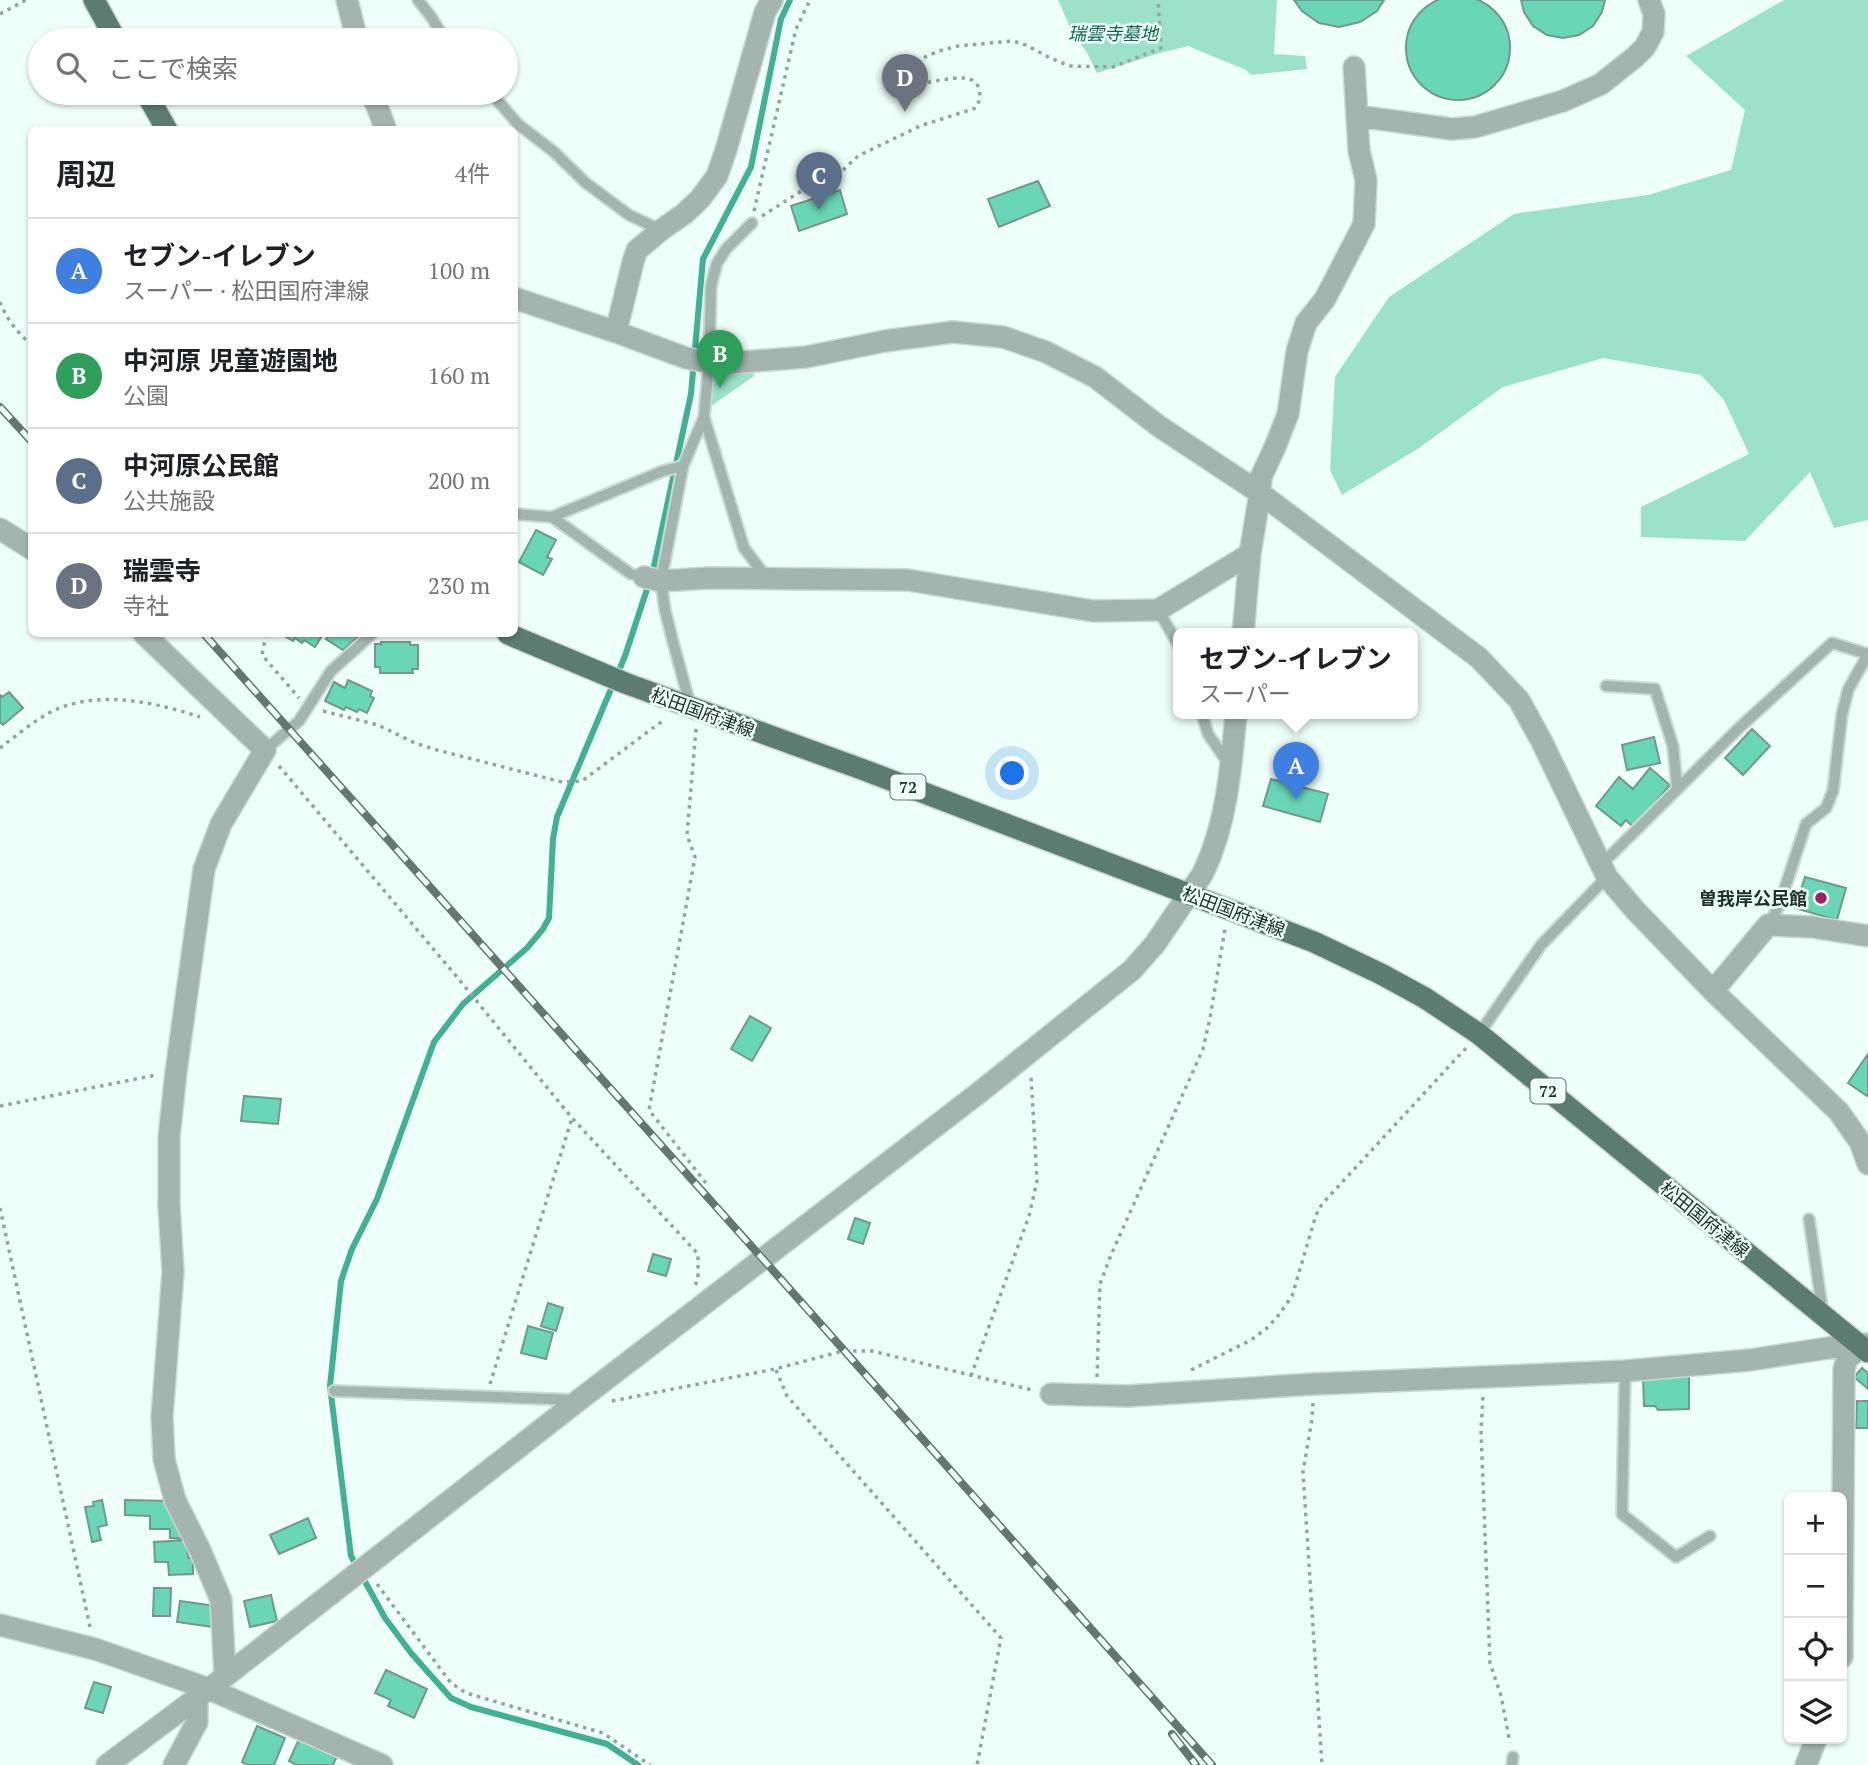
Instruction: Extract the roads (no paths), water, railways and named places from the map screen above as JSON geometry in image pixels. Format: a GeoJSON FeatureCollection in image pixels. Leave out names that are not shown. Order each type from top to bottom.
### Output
{"type":"FeatureCollection","features":[{"type":"Feature","properties":{"kind":"main road"},"geometry":{"type":"LineString","coordinates":[[94,0],[109,28]]}},
{"type":"Feature","properties":{"kind":"main road"},"geometry":{"type":"LineString","coordinates":[[153,105],[165,126]]}},
{"type":"Feature","properties":{"kind":"main road","name":"松田国府津線"},"geometry":{"type":"LineString","coordinates":[[515,637],[617,679],[1314,942],[1381,974],[1425,998],[1479,1034],[1824,1317],[1866,1346]]}},
{"type":"Feature","properties":{"kind":"street"},"geometry":{"type":"LineString","coordinates":[[347,0],[354,28]]}},
{"type":"Feature","properties":{"kind":"street"},"geometry":{"type":"LineString","coordinates":[[616,332],[638,250],[684,214],[700,199],[717,176],[765,12],[772,0]]}},
{"type":"Feature","properties":{"kind":"street"},"geometry":{"type":"LineString","coordinates":[[1357,116],[1452,129],[1475,127],[1563,101],[1601,84],[1645,47],[1653,32],[1654,15],[1648,0]]}},
{"type":"Feature","properties":{"kind":"street"},"geometry":{"type":"LineString","coordinates":[[1244,628],[1261,477],[1288,414],[1297,351],[1306,323],[1325,299],[1364,224],[1366,180],[1359,151],[1354,67]]}},
{"type":"Feature","properties":{"kind":"street"},"geometry":{"type":"LineString","coordinates":[[377,105],[384,126]]}},
{"type":"Feature","properties":{"kind":"street"},"geometry":{"type":"LineString","coordinates":[[518,299],[686,358],[718,364],[806,357],[885,341],[953,332],[1003,337],[1046,352],[1095,377],[1160,427],[1260,493],[1479,658],[1519,700],[1603,870],[1635,910],[1713,991],[1839,1112],[1864,1142],[1868,1164]]}},
{"type":"Feature","properties":{"kind":"street"},"geometry":{"type":"LineString","coordinates":[[0,529],[28,546]]}},
{"type":"Feature","properties":{"kind":"street"},"geometry":{"type":"LineString","coordinates":[[654,579],[908,580],[1093,611],[1158,610],[1250,554]]}},
{"type":"Feature","properties":{"kind":"street"},"geometry":{"type":"LineString","coordinates":[[147,637],[265,750],[220,824],[204,869],[169,1137],[173,1272],[162,1417],[164,1459],[175,1500],[221,1600],[211,1688],[174,1765]]}},
{"type":"Feature","properties":{"kind":"street"},"geometry":{"type":"LineString","coordinates":[[107,1765],[211,1688],[969,1100],[1132,970],[1155,944],[1203,872],[1221,823],[1231,768],[1236,719]]}},
{"type":"Feature","properties":{"kind":"street"},"geometry":{"type":"LineString","coordinates":[[1713,991],[1768,926],[1812,927],[1868,936]]}},
{"type":"Feature","properties":{"kind":"street"},"geometry":{"type":"LineString","coordinates":[[1051,1394],[1128,1396],[1314,1384],[1625,1371],[1750,1360],[1835,1347],[1866,1346]]}},
{"type":"Feature","properties":{"kind":"street"},"geometry":{"type":"LineString","coordinates":[[1842,1618],[1844,1369],[1847,1359],[1866,1346]]}},
{"type":"Feature","properties":{"kind":"street"},"geometry":{"type":"LineString","coordinates":[[0,1625],[95,1649],[211,1688],[382,1765]]}},
{"type":"Feature","properties":{"kind":"street"},"geometry":{"type":"LineString","coordinates":[[1806,1765],[1814,1744]]}},
{"type":"Feature","properties":{"kind":"lane"},"geometry":{"type":"LineString","coordinates":[[418,0],[438,28]]}},
{"type":"Feature","properties":{"kind":"lane"},"geometry":{"type":"LineString","coordinates":[[502,105],[519,124],[554,152],[586,183],[629,215],[661,230]]}},
{"type":"Feature","properties":{"kind":"lane"},"geometry":{"type":"LineString","coordinates":[[691,707],[654,579],[683,466],[704,417],[711,286],[717,262],[752,223]]}},
{"type":"Feature","properties":{"kind":"lane"},"geometry":{"type":"LineString","coordinates":[[704,417],[744,548],[767,578]]}},
{"type":"Feature","properties":{"kind":"lane"},"geometry":{"type":"LineString","coordinates":[[518,514],[552,517],[663,471],[683,466]]}},
{"type":"Feature","properties":{"kind":"lane"},"geometry":{"type":"LineString","coordinates":[[552,517],[631,574],[654,579]]}},
{"type":"Feature","properties":{"kind":"lane"},"geometry":{"type":"LineString","coordinates":[[1158,610],[1173,636]]}},
{"type":"Feature","properties":{"kind":"lane"},"geometry":{"type":"LineString","coordinates":[[265,750],[299,721],[331,671],[369,637]]}},
{"type":"Feature","properties":{"kind":"lane"},"geometry":{"type":"LineString","coordinates":[[1479,1034],[1541,944],[1603,870],[1611,855],[1677,787],[1832,643],[1868,654],[1848,690],[1842,714],[1833,792],[1826,808],[1806,824],[1779,906],[1768,926]]}},
{"type":"Feature","properties":{"kind":"lane"},"geometry":{"type":"LineString","coordinates":[[1606,686],[1655,689],[1672,746],[1677,787]]}},
{"type":"Feature","properties":{"kind":"lane"},"geometry":{"type":"LineString","coordinates":[[1204,719],[1208,734],[1231,768]]}},
{"type":"Feature","properties":{"kind":"lane"},"geometry":{"type":"LineString","coordinates":[[1809,1219],[1824,1317]]}},
{"type":"Feature","properties":{"kind":"lane"},"geometry":{"type":"LineString","coordinates":[[1625,1371],[1622,1514],[1676,1557],[1710,1536]]}},
{"type":"Feature","properties":{"kind":"lane"},"geometry":{"type":"LineString","coordinates":[[334,1391],[579,1400]]}},
{"type":"Feature","properties":{"kind":"waterway"},"geometry":{"type":"LineString","coordinates":[[638,1765],[607,1744],[471,1707],[451,1698],[411,1653],[385,1618],[351,1556],[330,1386],[341,1281],[352,1249],[377,1199],[434,1042],[463,1004],[527,948],[549,918],[553,839],[557,817],[625,656],[653,571],[691,394],[703,259],[751,167],[781,19],[790,0]]}},
{"type":"Feature","properties":{"kind":"railway"},"geometry":{"type":"LineString","coordinates":[[0,407],[28,438]]}},
{"type":"Feature","properties":{"kind":"railway"},"geometry":{"type":"LineString","coordinates":[[207,637],[1212,1765]]}},
{"type":"Feature","properties":{"kind":"railway"},"geometry":{"type":"LineString","coordinates":[[1172,1734],[1196,1765]]}},
{"type":"Feature","properties":{"kind":"place","name":"瑞雲寺"},"geometry":{"type":"Point","coordinates":[905,112]}},
{"type":"Feature","properties":{"kind":"place","name":"中河原公民館"},"geometry":{"type":"Point","coordinates":[819,210]}},
{"type":"Feature","properties":{"kind":"place","name":"中河原 児童遊園地"},"geometry":{"type":"Point","coordinates":[720,388]}},
{"type":"Feature","properties":{"kind":"place","name":"セブン-イレブン"},"geometry":{"type":"Point","coordinates":[1296,800]}},
{"type":"Feature","properties":{"kind":"place","name":"曽我岸公民館"},"geometry":{"type":"Point","coordinates":[1821,898]}},
{"type":"Feature","properties":{"kind":"park label","name":"瑞雲寺墓地"},"geometry":{"type":"Point","coordinates":[1113,33]}}]}
